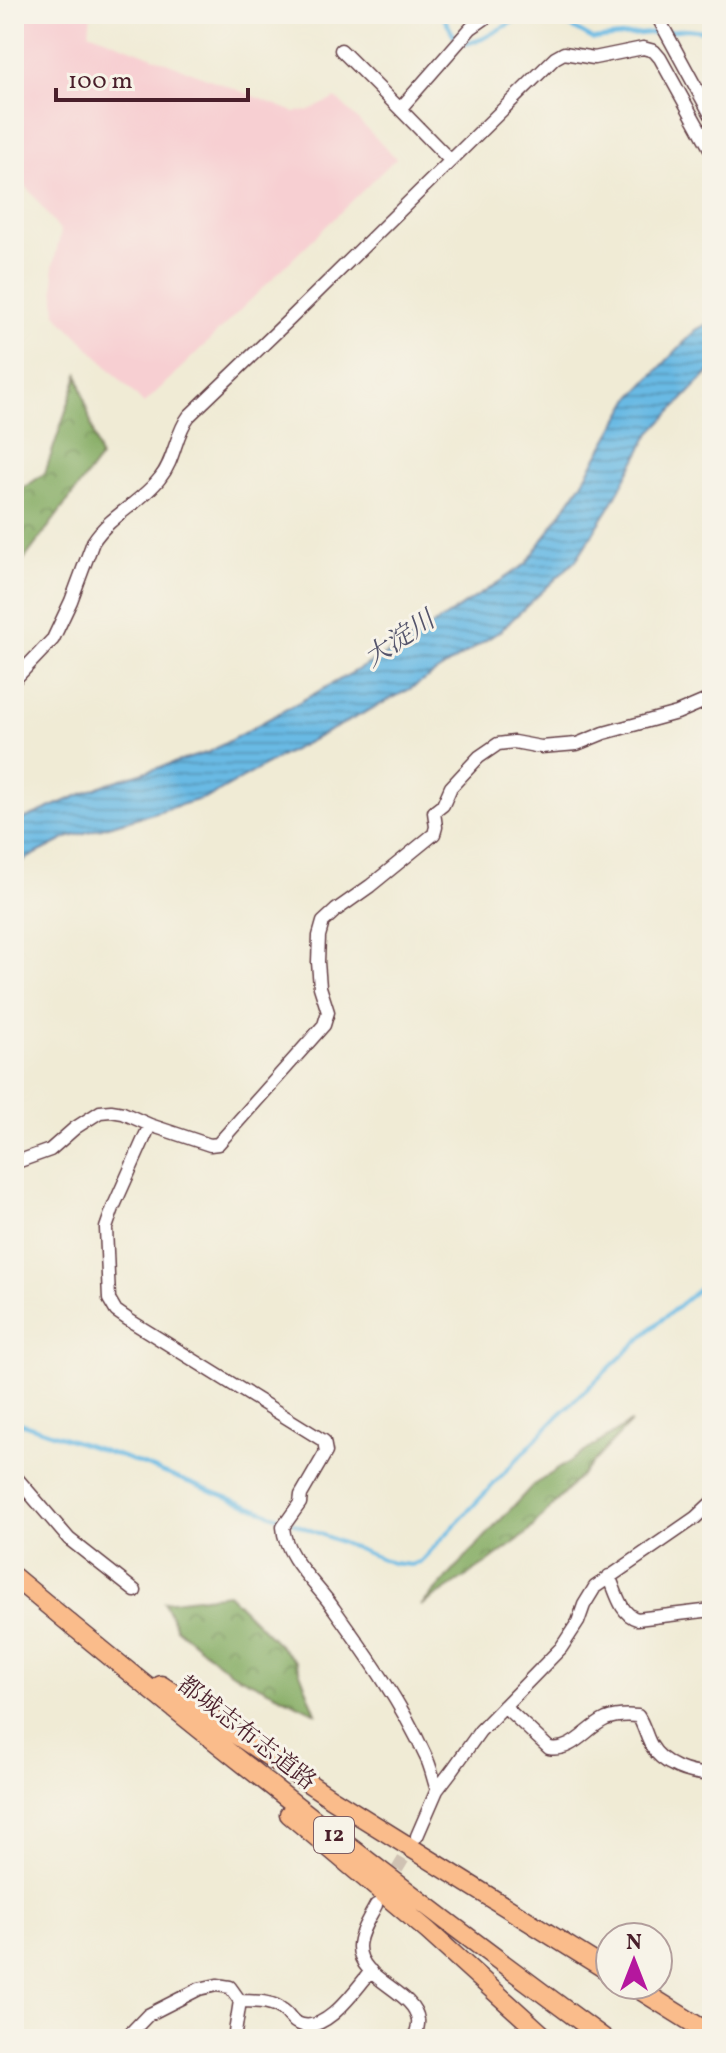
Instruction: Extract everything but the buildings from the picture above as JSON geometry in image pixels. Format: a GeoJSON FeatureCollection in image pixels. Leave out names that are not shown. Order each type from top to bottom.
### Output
{"type":"FeatureCollection","features":[{"type":"Feature","properties":{"kind":"highway","name":"都城志布志道路"},"geometry":{"type":"LineString","coordinates":[[14,1577],[239,1761],[605,2039]]}},
{"type":"Feature","properties":{"kind":"highway"},"geometry":{"type":"LineString","coordinates":[[69,1623],[331,1798],[594,1962]]}},
{"type":"Feature","properties":{"kind":"highway"},"geometry":{"type":"LineString","coordinates":[[69,1623],[428,1931],[547,2039]]}},
{"type":"Feature","properties":{"kind":"highway"},"geometry":{"type":"LineString","coordinates":[[658,2001],[712,2035]]}},
{"type":"Feature","properties":{"kind":"street"},"geometry":{"type":"LineString","coordinates":[[400,109],[471,28],[491,14]]}},
{"type":"Feature","properties":{"kind":"street"},"geometry":{"type":"LineString","coordinates":[[656,14],[712,117]]}},
{"type":"Feature","properties":{"kind":"street"},"geometry":{"type":"LineString","coordinates":[[14,680],[53,639],[98,533],[167,470],[183,423],[189,416],[555,58],[564,53],[594,58],[643,48],[654,51],[712,152]]}},
{"type":"Feature","properties":{"kind":"street"},"geometry":{"type":"LineString","coordinates":[[341,50],[450,160]]}},
{"type":"Feature","properties":{"kind":"street"},"geometry":{"type":"LineString","coordinates":[[14,1163],[50,1150],[100,1112],[123,1113],[210,1145],[218,1144],[324,1025],[328,1012],[320,987],[318,962],[323,922],[434,834],[434,812],[443,805],[451,787],[479,757],[498,744],[514,742],[541,747],[577,744],[604,733],[677,713],[712,698]]}},
{"type":"Feature","properties":{"kind":"street"},"geometry":{"type":"LineString","coordinates":[[150,1125],[106,1228],[109,1299],[116,1311],[129,1320],[324,1441],[326,1452],[301,1495],[300,1503],[283,1527],[284,1538],[293,1556],[396,1700],[426,1757],[437,1790]]}},
{"type":"Feature","properties":{"kind":"street"},"geometry":{"type":"LineString","coordinates":[[14,1475],[69,1539],[135,1591]]}},
{"type":"Feature","properties":{"kind":"street"},"geometry":{"type":"LineString","coordinates":[[417,1836],[437,1790],[480,1731],[561,1648],[595,1587],[695,1518],[712,1502]]}},
{"type":"Feature","properties":{"kind":"street"},"geometry":{"type":"LineString","coordinates":[[609,1576],[625,1613],[637,1619],[712,1610]]}},
{"type":"Feature","properties":{"kind":"street"},"geometry":{"type":"LineString","coordinates":[[504,1706],[549,1748],[558,1749],[566,1748],[603,1720],[638,1716],[657,1754],[692,1773],[712,1774]]}},
{"type":"Feature","properties":{"kind":"street"},"geometry":{"type":"LineString","coordinates":[[376,1905],[362,1934],[359,1949],[371,1971],[415,2009],[418,2019],[414,2039]]}},
{"type":"Feature","properties":{"kind":"street"},"geometry":{"type":"LineString","coordinates":[[240,2001],[273,2003],[296,2023],[320,2023],[338,2011],[371,1971]]}},
{"type":"Feature","properties":{"kind":"street"},"geometry":{"type":"LineString","coordinates":[[125,2039],[148,2015],[199,1989],[217,1985],[230,1987],[240,2001],[234,2039]]}},
{"type":"Feature","properties":{"kind":"shaded area"},"geometry":{"type":"Polygon","coordinates":[[[14,14],[91,14],[89,32],[294,112],[308,111],[336,98],[396,158],[144,404],[56,314],[53,266],[61,232],[14,170],[14,14]]]}},
{"type":"Feature","properties":{"kind":"green space"},"geometry":{"type":"Polygon","coordinates":[[[78,375],[100,458],[14,573],[14,495],[45,473],[78,375]]]}},
{"type":"Feature","properties":{"kind":"green space"},"geometry":{"type":"Polygon","coordinates":[[[631,1422],[526,1534],[421,1606],[532,1486],[631,1422]]]}},
{"type":"Feature","properties":{"kind":"green space"},"geometry":{"type":"Polygon","coordinates":[[[228,1594],[296,1662],[316,1713],[230,1672],[176,1628],[164,1602],[228,1594]]]}},
{"type":"Feature","properties":{"kind":"water"},"geometry":{"type":"Polygon","coordinates":[[[712,321],[712,369],[649,435],[611,505],[576,560],[500,631],[412,688],[211,796],[67,838],[14,865],[14,823],[106,784],[209,752],[404,644],[526,564],[582,483],[631,398],[696,330],[712,321]]]}},
{"type":"Feature","properties":{"kind":"waterway"},"geometry":{"type":"LineString","coordinates":[[442,14],[454,36],[466,44],[482,39],[527,14]]}},
{"type":"Feature","properties":{"kind":"waterway"},"geometry":{"type":"LineString","coordinates":[[548,14],[593,39],[687,29],[712,32]]}},
{"type":"Feature","properties":{"kind":"waterway"},"geometry":{"type":"LineString","coordinates":[[293,1523],[392,1563],[411,1565],[420,1562],[558,1416],[653,1327],[712,1278]]}},
{"type":"Feature","properties":{"kind":"waterway"},"geometry":{"type":"LineString","coordinates":[[14,1421],[128,1459],[281,1518]]}},
{"type":"Feature","properties":{"kind":"tunnel"},"geometry":{"type":"LineString","coordinates":[[388,1885],[413,1843]]}},
{"type":"Feature","properties":{"kind":"water label","name":"大淀川"},"geometry":{"type":"Point","coordinates":[400,640]}}]}
